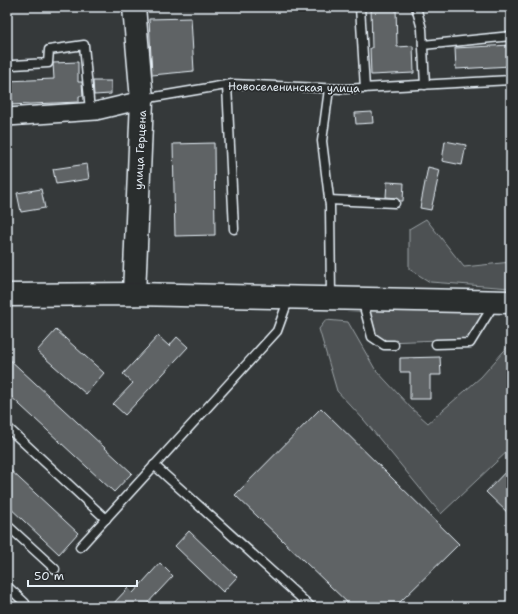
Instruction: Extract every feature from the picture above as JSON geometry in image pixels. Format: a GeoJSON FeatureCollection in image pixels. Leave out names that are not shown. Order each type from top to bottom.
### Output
{"type":"FeatureCollection","features":[{"type":"Feature","properties":{"kind":"main road","name":"улица Герцена"},"geometry":{"type":"LineString","coordinates":[[134,7],[142,100],[134,294]]}},
{"type":"Feature","properties":{"kind":"main road"},"geometry":{"type":"LineString","coordinates":[[7,295],[134,294],[503,302]]}},
{"type":"Feature","properties":{"kind":"street","name":"Новоселенинская улица"},"geometry":{"type":"LineString","coordinates":[[7,117],[90,111],[142,100]]}},
{"type":"Feature","properties":{"kind":"lane"},"geometry":{"type":"LineString","coordinates":[[360,7],[365,88]]}},
{"type":"Feature","properties":{"kind":"lane"},"geometry":{"type":"LineString","coordinates":[[416,7],[422,29],[425,85]]}},
{"type":"Feature","properties":{"kind":"lane"},"geometry":{"type":"LineString","coordinates":[[422,45],[511,36]]}},
{"type":"Feature","properties":{"kind":"lane"},"geometry":{"type":"LineString","coordinates":[[13,65],[48,63],[49,50],[84,46],[90,111]]}},
{"type":"Feature","properties":{"kind":"lane","name":"Новоселенинская улица"},"geometry":{"type":"LineString","coordinates":[[142,100],[232,84],[365,88],[511,80]]}},
{"type":"Feature","properties":{"kind":"lane"},"geometry":{"type":"LineString","coordinates":[[227,85],[234,229]]}},
{"type":"Feature","properties":{"kind":"lane"},"geometry":{"type":"LineString","coordinates":[[329,88],[322,140],[329,200],[331,298]]}},
{"type":"Feature","properties":{"kind":"lane"},"geometry":{"type":"LineString","coordinates":[[329,200],[395,203]]}},
{"type":"Feature","properties":{"kind":"lane"},"geometry":{"type":"LineString","coordinates":[[80,547],[277,331],[289,297]]}},
{"type":"Feature","properties":{"kind":"lane"},"geometry":{"type":"LineString","coordinates":[[362,299],[372,337],[384,345],[394,345]]}},
{"type":"Feature","properties":{"kind":"lane"},"geometry":{"type":"LineString","coordinates":[[436,344],[470,342],[503,302]]}},
{"type":"Feature","properties":{"kind":"lane"},"geometry":{"type":"LineString","coordinates":[[7,427],[106,519]]}},
{"type":"Feature","properties":{"kind":"lane"},"geometry":{"type":"LineString","coordinates":[[154,465],[311,607]]}},
{"type":"Feature","properties":{"kind":"lane"},"geometry":{"type":"LineString","coordinates":[[7,525],[55,569]]}},
{"type":"Feature","properties":{"kind":"lane"},"geometry":{"type":"LineString","coordinates":[[7,586],[25,604]]}},
{"type":"Feature","properties":{"kind":"shaded area"},"geometry":{"type":"Polygon","coordinates":[[[426,219],[464,267],[511,262],[511,288],[430,282],[409,269],[409,229],[426,219]]]}},
{"type":"Feature","properties":{"kind":"shaded area"},"geometry":{"type":"Polygon","coordinates":[[[368,304],[490,306],[467,339],[386,342],[376,334],[368,304]]]}},
{"type":"Feature","properties":{"kind":"shaded area"},"geometry":{"type":"Polygon","coordinates":[[[326,320],[348,322],[375,369],[411,408],[428,423],[481,377],[511,343],[511,448],[441,514],[364,420],[337,391],[319,329],[326,320]]]}},
{"type":"Feature","properties":{"kind":"building"},"geometry":{"type":"Polygon","coordinates":[[[371,7],[396,7],[397,47],[413,46],[414,73],[371,75],[371,7]]]}},
{"type":"Feature","properties":{"kind":"building"},"geometry":{"type":"Polygon","coordinates":[[[191,18],[194,71],[152,75],[149,19],[191,18]]]}},
{"type":"Feature","properties":{"kind":"building"},"geometry":{"type":"Polygon","coordinates":[[[511,45],[511,66],[456,69],[455,48],[511,45]]]}},
{"type":"Feature","properties":{"kind":"building"},"geometry":{"type":"Polygon","coordinates":[[[78,62],[78,82],[82,82],[83,96],[79,96],[79,102],[8,105],[7,81],[54,79],[53,63],[78,62]]]}},
{"type":"Feature","properties":{"kind":"building"},"geometry":{"type":"Polygon","coordinates":[[[93,81],[111,81],[111,94],[94,95],[93,81]]]}},
{"type":"Feature","properties":{"kind":"building"},"geometry":{"type":"Polygon","coordinates":[[[372,112],[373,123],[356,124],[355,113],[372,112]]]}},
{"type":"Feature","properties":{"kind":"building"},"geometry":{"type":"Polygon","coordinates":[[[445,141],[466,145],[462,165],[442,161],[445,141]]]}},
{"type":"Feature","properties":{"kind":"building"},"geometry":{"type":"Polygon","coordinates":[[[214,143],[215,235],[175,236],[173,144],[214,143]]]}},
{"type":"Feature","properties":{"kind":"building"},"geometry":{"type":"Polygon","coordinates":[[[87,164],[89,179],[56,184],[53,169],[87,164]]]}},
{"type":"Feature","properties":{"kind":"building"},"geometry":{"type":"Polygon","coordinates":[[[428,167],[440,170],[431,210],[420,208],[428,167]]]}},
{"type":"Feature","properties":{"kind":"building"},"geometry":{"type":"Polygon","coordinates":[[[387,182],[404,183],[403,201],[396,198],[386,197],[387,182]]]}},
{"type":"Feature","properties":{"kind":"building"},"geometry":{"type":"Polygon","coordinates":[[[41,189],[45,208],[21,212],[17,193],[41,189]]]}},
{"type":"Feature","properties":{"kind":"building"},"geometry":{"type":"Polygon","coordinates":[[[56,330],[104,373],[86,394],[37,351],[56,330]]]}},
{"type":"Feature","properties":{"kind":"building"},"geometry":{"type":"Polygon","coordinates":[[[158,336],[169,346],[177,337],[188,347],[125,415],[113,404],[133,383],[123,374],[158,336]]]}},
{"type":"Feature","properties":{"kind":"building"},"geometry":{"type":"Polygon","coordinates":[[[7,357],[132,473],[114,492],[7,393],[7,357]]]}},
{"type":"Feature","properties":{"kind":"building"},"geometry":{"type":"Polygon","coordinates":[[[440,357],[441,375],[430,375],[430,399],[410,399],[410,372],[400,372],[400,358],[440,357]]]}},
{"type":"Feature","properties":{"kind":"building"},"geometry":{"type":"Polygon","coordinates":[[[321,408],[459,544],[395,607],[352,607],[235,495],[321,408]]]}},
{"type":"Feature","properties":{"kind":"building"},"geometry":{"type":"Polygon","coordinates":[[[511,466],[511,516],[486,492],[511,466]]]}},
{"type":"Feature","properties":{"kind":"building"},"geometry":{"type":"Polygon","coordinates":[[[7,467],[78,533],[59,554],[7,505],[7,467]]]}},
{"type":"Feature","properties":{"kind":"building"},"geometry":{"type":"Polygon","coordinates":[[[189,531],[237,577],[223,592],[175,546],[189,531]]]}},
{"type":"Feature","properties":{"kind":"building"},"geometry":{"type":"Polygon","coordinates":[[[160,563],[173,576],[144,607],[110,607],[128,588],[133,593],[160,563]]]}}]}
